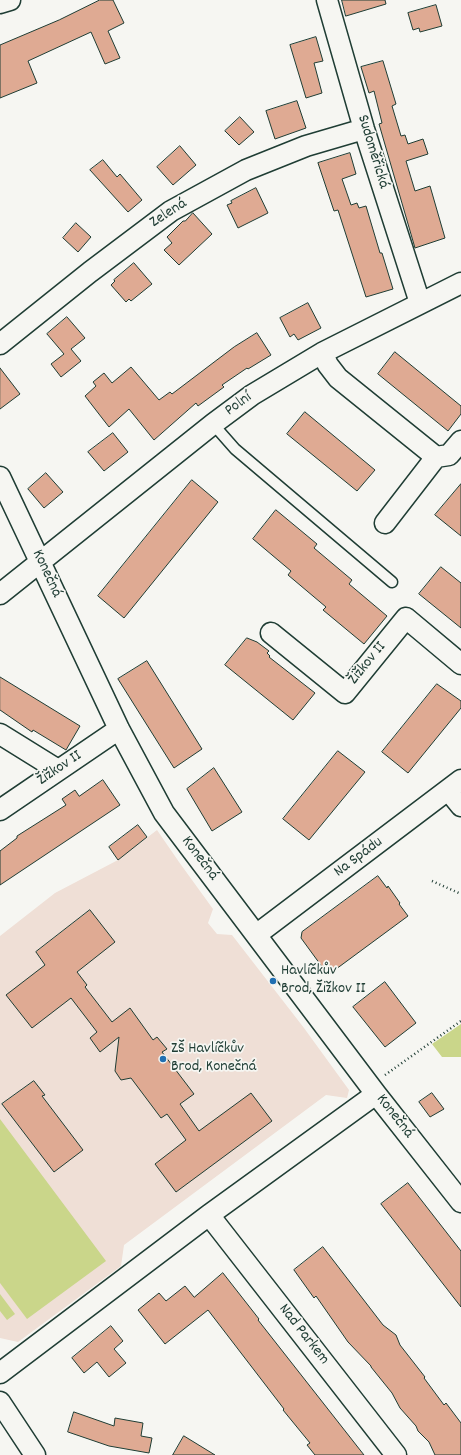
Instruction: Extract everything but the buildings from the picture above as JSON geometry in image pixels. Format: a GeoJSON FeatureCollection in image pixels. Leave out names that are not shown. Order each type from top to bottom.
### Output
{"type":"FeatureCollection","features":[{"type":"Feature","properties":{"kind":"street"},"geometry":{"type":"LineString","coordinates":[[0,3],[10,0]]}},
{"type":"Feature","properties":{"kind":"street","name":"Sudoměřická"},"geometry":{"type":"LineString","coordinates":[[327,0],[364,129],[420,303]]}},
{"type":"Feature","properties":{"kind":"street","name":"Zelená"},"geometry":{"type":"LineString","coordinates":[[0,344],[90,272],[171,211],[246,170],[306,146],[364,129]]}},
{"type":"Feature","properties":{"kind":"street","name":"Polní"},"geometry":{"type":"LineString","coordinates":[[40,562],[213,424],[252,395],[322,353],[461,283]]}},
{"type":"Feature","properties":{"kind":"street"},"geometry":{"type":"LineString","coordinates":[[322,353],[328,365],[338,378],[436,456],[449,455],[461,440]]}},
{"type":"Feature","properties":{"kind":"street"},"geometry":{"type":"LineString","coordinates":[[385,523],[436,456]]}},
{"type":"Feature","properties":{"kind":"street","name":"Konečná"},"geometry":{"type":"LineString","coordinates":[[0,477],[119,729],[164,813],[373,1090],[461,1202]]}},
{"type":"Feature","properties":{"kind":"street"},"geometry":{"type":"LineString","coordinates":[[0,594],[40,562]]}},
{"type":"Feature","properties":{"kind":"street","name":"Žižkov II"},"geometry":{"type":"LineString","coordinates":[[271,633],[345,693],[406,618],[461,664]]}},
{"type":"Feature","properties":{"kind":"street","name":"Žižkov II"},"geometry":{"type":"LineString","coordinates":[[0,810],[119,729]]}},
{"type":"Feature","properties":{"kind":"street"},"geometry":{"type":"LineString","coordinates":[[0,734],[58,770]]}},
{"type":"Feature","properties":{"kind":"street"},"geometry":{"type":"LineString","coordinates":[[455,785],[461,806]]}},
{"type":"Feature","properties":{"kind":"street","name":"Na Spádu"},"geometry":{"type":"LineString","coordinates":[[256,935],[455,785]]}},
{"type":"Feature","properties":{"kind":"street"},"geometry":{"type":"LineString","coordinates":[[0,1373],[373,1090]]}},
{"type":"Feature","properties":{"kind":"street","name":"Nad Parkem"},"geometry":{"type":"LineString","coordinates":[[209,1215],[396,1455]]}},
{"type":"Feature","properties":{"kind":"street"},"geometry":{"type":"LineString","coordinates":[[0,1402],[35,1455]]}},
{"type":"Feature","properties":{"kind":"lane"},"geometry":{"type":"LineString","coordinates":[[213,424],[235,449],[392,582]]}},
{"type":"Feature","properties":{"kind":"path"},"geometry":{"type":"LineString","coordinates":[[432,881],[461,894]]}},
{"type":"Feature","properties":{"kind":"path"},"geometry":{"type":"LineString","coordinates":[[373,1090],[461,1021]]}},
{"type":"Feature","properties":{"kind":"shaded area","name":"ZŠ Havlíčkův Brod, Konečná"},"geometry":{"type":"Polygon","coordinates":[[[157,830],[213,909],[208,923],[217,934],[232,935],[304,1028],[349,1090],[347,1098],[326,1095],[124,1245],[121,1266],[18,1342],[0,1338],[0,936],[55,893],[118,860],[157,830]]]}},
{"type":"Feature","properties":{"kind":"green space"},"geometry":{"type":"Polygon","coordinates":[[[461,1024],[461,1057],[442,1057],[432,1044],[461,1024]]]}},
{"type":"Feature","properties":{"kind":"green space"},"geometry":{"type":"Polygon","coordinates":[[[0,1119],[106,1261],[27,1319],[0,1283],[0,1119]]]}},
{"type":"Feature","properties":{"kind":"green space"},"geometry":{"type":"Polygon","coordinates":[[[0,1294],[15,1314],[7,1320],[0,1311],[0,1294]]]}},
{"type":"Feature","properties":{"kind":"place","name":"Havlíčkův Brod, Žižkov II"},"geometry":{"type":"Point","coordinates":[273,981]}},
{"type":"Feature","properties":{"kind":"place","name":"ZŠ Havlíčkův Brod, Konečná"},"geometry":{"type":"Point","coordinates":[163,1059]}}]}
